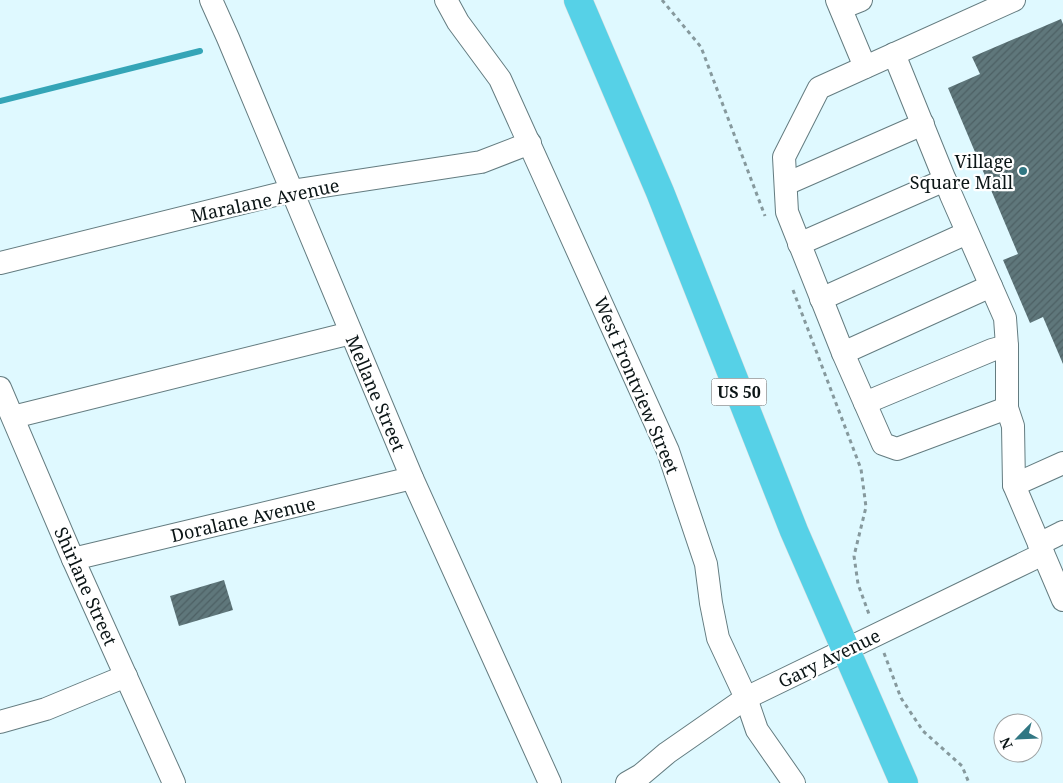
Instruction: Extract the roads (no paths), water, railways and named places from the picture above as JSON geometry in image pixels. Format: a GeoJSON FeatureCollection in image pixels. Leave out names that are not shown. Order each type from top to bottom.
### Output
{"type":"FeatureCollection","features":[{"type":"Feature","properties":{"kind":"highway","name":"US 50"},"geometry":{"type":"LineString","coordinates":[[578,0],[660,192],[794,531],[904,783]]}},
{"type":"Feature","properties":{"kind":"street","name":"Mellane Street"},"geometry":{"type":"LineString","coordinates":[[211,0],[412,478],[550,783]]}},
{"type":"Feature","properties":{"kind":"street","name":"West Frontview Street"},"geometry":{"type":"LineString","coordinates":[[446,0],[458,22],[500,79],[668,451],[706,564],[718,638],[746,698],[757,730],[794,783]]}},
{"type":"Feature","properties":{"kind":"street"},"geometry":{"type":"LineString","coordinates":[[1007,408],[897,449],[884,444],[843,353],[787,212],[784,157],[819,88],[1014,0]]}},
{"type":"Feature","properties":{"kind":"street"},"geometry":{"type":"LineString","coordinates":[[846,3],[865,67]]}},
{"type":"Feature","properties":{"kind":"street"},"geometry":{"type":"LineString","coordinates":[[894,54],[945,180],[1005,318],[1007,408],[1013,426],[1014,485],[1063,600]]}},
{"type":"Feature","properties":{"kind":"street"},"geometry":{"type":"LineString","coordinates":[[786,184],[923,124]]}},
{"type":"Feature","properties":{"kind":"street","name":"Maralane Avenue"},"geometry":{"type":"LineString","coordinates":[[0,262],[291,191],[481,162],[530,143]]}},
{"type":"Feature","properties":{"kind":"street"},"geometry":{"type":"LineString","coordinates":[[799,244],[945,180]]}},
{"type":"Feature","properties":{"kind":"street"},"geometry":{"type":"LineString","coordinates":[[821,298],[967,232]]}},
{"type":"Feature","properties":{"kind":"street"},"geometry":{"type":"LineString","coordinates":[[843,353],[991,286]]}},
{"type":"Feature","properties":{"kind":"street"},"geometry":{"type":"LineString","coordinates":[[13,417],[351,332]]}},
{"type":"Feature","properties":{"kind":"street"},"geometry":{"type":"LineString","coordinates":[[865,403],[992,350],[1006,346]]}},
{"type":"Feature","properties":{"kind":"street","name":"Shirlane Street"},"geometry":{"type":"LineString","coordinates":[[0,388],[73,559],[174,783]]}},
{"type":"Feature","properties":{"kind":"street"},"geometry":{"type":"LineString","coordinates":[[1014,485],[1063,463]]}},
{"type":"Feature","properties":{"kind":"street","name":"Doralane Avenue"},"geometry":{"type":"LineString","coordinates":[[73,559],[412,478]]}},
{"type":"Feature","properties":{"kind":"street","name":"Gary Avenue"},"geometry":{"type":"LineString","coordinates":[[627,783],[641,775],[666,753],[746,698],[846,650],[1041,549],[1063,532]]}},
{"type":"Feature","properties":{"kind":"street"},"geometry":{"type":"LineString","coordinates":[[0,722],[46,709],[126,676]]}},
{"type":"Feature","properties":{"kind":"waterway"},"geometry":{"type":"LineString","coordinates":[[0,101],[200,51]]}},
{"type":"Feature","properties":{"kind":"place","name":"Village Square Mall"},"geometry":{"type":"Point","coordinates":[1023,171]}}]}
